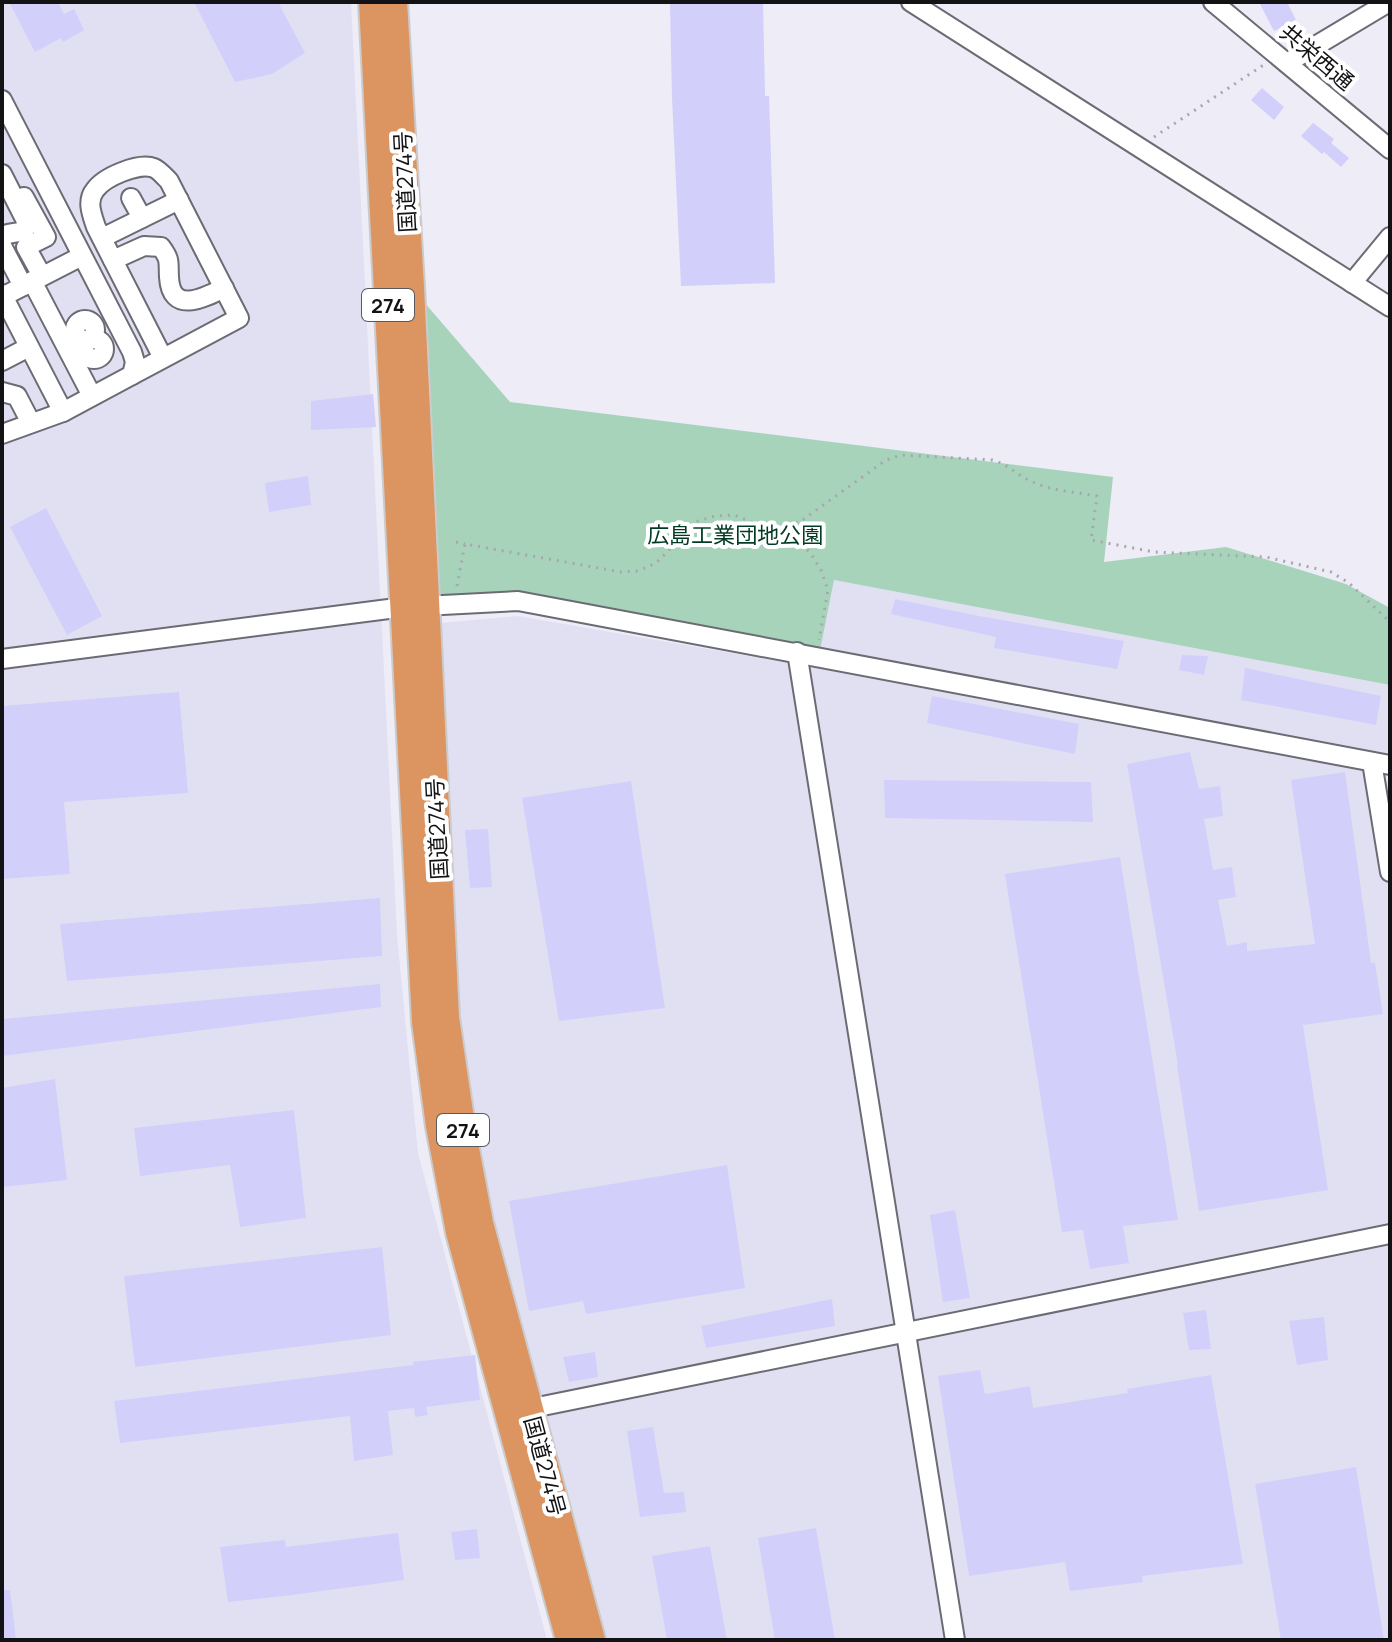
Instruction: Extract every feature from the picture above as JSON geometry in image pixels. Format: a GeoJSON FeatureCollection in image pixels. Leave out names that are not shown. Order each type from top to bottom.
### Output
{"type":"FeatureCollection","features":[{"type":"Feature","properties":{"kind":"highway","name":"国道274号"},"geometry":{"type":"LineString","coordinates":[[387,4],[415,606],[425,1022],[439,1126],[459,1232],[592,1640]]}},
{"type":"Feature","properties":{"kind":"highway","name":"国道274号"},"geometry":{"type":"LineString","coordinates":[[518,1411],[569,1640]]}},
{"type":"Feature","properties":{"kind":"street"},"geometry":{"type":"LineString","coordinates":[[911,2],[1390,307]]}},
{"type":"Feature","properties":{"kind":"street","name":"共栄西通"},"geometry":{"type":"LineString","coordinates":[[1213,2],[1390,149]]}},
{"type":"Feature","properties":{"kind":"street"},"geometry":{"type":"LineString","coordinates":[[1283,60],[1388,7]]}},
{"type":"Feature","properties":{"kind":"street"},"geometry":{"type":"LineString","coordinates":[[2,100],[8,126],[46,186],[132,352],[135,362],[132,375]]}},
{"type":"Feature","properties":{"kind":"street"},"geometry":{"type":"LineString","coordinates":[[2,434],[63,412],[239,318],[169,181],[154,168],[133,167],[95,190],[90,208],[163,358]]}},
{"type":"Feature","properties":{"kind":"street"},"geometry":{"type":"LineString","coordinates":[[2,174],[26,221],[25,229],[8,232],[2,237]]}},
{"type":"Feature","properties":{"kind":"street"},"geometry":{"type":"LineString","coordinates":[[14,202],[46,186]]}},
{"type":"Feature","properties":{"kind":"street"},"geometry":{"type":"LineString","coordinates":[[131,198],[142,218]]}},
{"type":"Feature","properties":{"kind":"street"},"geometry":{"type":"LineString","coordinates":[[102,238],[179,200]]}},
{"type":"Feature","properties":{"kind":"street"},"geometry":{"type":"LineString","coordinates":[[14,202],[46,237],[26,247],[32,281]]}},
{"type":"Feature","properties":{"kind":"street"},"geometry":{"type":"LineString","coordinates":[[1352,283],[1390,237]]}},
{"type":"Feature","properties":{"kind":"street"},"geometry":{"type":"LineString","coordinates":[[2,246],[32,281],[92,396]]}},
{"type":"Feature","properties":{"kind":"street"},"geometry":{"type":"LineString","coordinates":[[113,260],[144,246],[161,247],[170,260],[169,280],[174,294],[185,301],[197,301],[224,288]]}},
{"type":"Feature","properties":{"kind":"street"},"geometry":{"type":"LineString","coordinates":[[63,412],[2,295],[82,256]]}},
{"type":"Feature","properties":{"kind":"street"},"geometry":{"type":"LineString","coordinates":[[113,316],[92,332],[103,344],[104,350],[98,358],[113,385]]}},
{"type":"Feature","properties":{"kind":"street"},"geometry":{"type":"LineString","coordinates":[[2,361],[29,347]]}},
{"type":"Feature","properties":{"kind":"street"},"geometry":{"type":"LineString","coordinates":[[2,392],[17,396],[31,423]]}},
{"type":"Feature","properties":{"kind":"street"},"geometry":{"type":"LineString","coordinates":[[2,659],[415,606],[518,601],[1381,763],[1390,872]]}},
{"type":"Feature","properties":{"kind":"street"},"geometry":{"type":"LineString","coordinates":[[806,654],[906,1333],[955,1640]]}},
{"type":"Feature","properties":{"kind":"street"},"geometry":{"type":"LineString","coordinates":[[518,1411],[1390,1234]]}},
{"type":"Feature","properties":{"kind":"path"},"geometry":{"type":"LineString","coordinates":[[1139,147],[1283,60]]}},
{"type":"Feature","properties":{"kind":"path"},"geometry":{"type":"LineString","coordinates":[[773,531],[801,521],[886,460],[901,455],[992,460],[1049,488],[1097,496],[1091,540],[1154,552],[1266,557],[1331,572],[1349,583],[1390,622]]}},
{"type":"Feature","properties":{"kind":"path"},"geometry":{"type":"LineString","coordinates":[[456,542],[621,572],[638,571],[656,563],[698,521],[734,515],[799,541],[821,570],[828,590],[806,654]]}},
{"type":"Feature","properties":{"kind":"path"},"geometry":{"type":"LineString","coordinates":[[799,541],[801,521]]}},
{"type":"Feature","properties":{"kind":"path"},"geometry":{"type":"LineString","coordinates":[[457,586],[465,544]]}},
{"type":"Feature","properties":{"kind":"shaded area"},"geometry":{"type":"Polygon","coordinates":[[[2,2],[351,2],[397,935],[418,1153],[547,1640],[2,1640],[2,2]]]}},
{"type":"Feature","properties":{"kind":"shaded area"},"geometry":{"type":"Polygon","coordinates":[[[834,580],[1390,685],[1390,753],[1385,781],[1390,782],[1390,1640],[606,1640],[491,1213],[473,1119],[460,1012],[440,623],[518,616],[817,668],[834,580]]]}},
{"type":"Feature","properties":{"kind":"green space","name":"広島工業団地公園"},"geometry":{"type":"Polygon","coordinates":[[[411,287],[510,402],[1113,477],[1104,562],[1226,547],[1346,584],[1390,608],[1390,685],[834,580],[819,656],[519,601],[426,605],[411,287]]]}},
{"type":"Feature","properties":{"kind":"building"},"geometry":{"type":"Polygon","coordinates":[[[9,2],[58,2],[64,14],[74,9],[84,30],[35,52],[9,2]]]}},
{"type":"Feature","properties":{"kind":"building"},"geometry":{"type":"Polygon","coordinates":[[[194,2],[278,2],[305,53],[272,74],[235,82],[194,2]]]}},
{"type":"Feature","properties":{"kind":"building"},"geometry":{"type":"Polygon","coordinates":[[[670,2],[763,2],[775,283],[681,286],[670,2]]]}},
{"type":"Feature","properties":{"kind":"building"},"geometry":{"type":"Polygon","coordinates":[[[1259,2],[1287,2],[1296,20],[1274,31],[1259,2]]]}},
{"type":"Feature","properties":{"kind":"building"},"geometry":{"type":"Polygon","coordinates":[[[1262,88],[1284,107],[1274,120],[1251,100],[1262,88]]]}},
{"type":"Feature","properties":{"kind":"building"},"geometry":{"type":"Polygon","coordinates":[[[1313,123],[1334,139],[1331,143],[1349,158],[1341,167],[1301,136],[1313,123]]]}},
{"type":"Feature","properties":{"kind":"building"},"geometry":{"type":"Polygon","coordinates":[[[373,394],[376,427],[311,430],[311,401],[373,394]]]}},
{"type":"Feature","properties":{"kind":"building"},"geometry":{"type":"Polygon","coordinates":[[[308,476],[311,505],[269,512],[265,483],[308,476]]]}},
{"type":"Feature","properties":{"kind":"building"},"geometry":{"type":"Polygon","coordinates":[[[46,508],[102,616],[67,635],[10,527],[46,508]]]}},
{"type":"Feature","properties":{"kind":"building"},"geometry":{"type":"Polygon","coordinates":[[[895,599],[1124,641],[1117,669],[994,648],[996,637],[891,614],[895,599]]]}},
{"type":"Feature","properties":{"kind":"building"},"geometry":{"type":"Polygon","coordinates":[[[1182,655],[1208,656],[1204,675],[1179,670],[1182,655]]]}},
{"type":"Feature","properties":{"kind":"building"},"geometry":{"type":"Polygon","coordinates":[[[1245,668],[1381,696],[1376,725],[1241,700],[1245,668]]]}},
{"type":"Feature","properties":{"kind":"building"},"geometry":{"type":"Polygon","coordinates":[[[179,692],[188,793],[64,802],[70,874],[2,879],[2,706],[179,692]]]}},
{"type":"Feature","properties":{"kind":"building"},"geometry":{"type":"Polygon","coordinates":[[[932,696],[1079,724],[1075,754],[927,723],[932,696]]]}},
{"type":"Feature","properties":{"kind":"building"},"geometry":{"type":"Polygon","coordinates":[[[1190,752],[1199,789],[1220,786],[1223,816],[1204,819],[1213,870],[1232,867],[1236,897],[1218,900],[1227,946],[1247,942],[1247,951],[1315,944],[1291,780],[1345,772],[1371,963],[1375,963],[1383,1014],[1303,1025],[1328,1190],[1199,1211],[1178,1065],[1127,764],[1190,752]]]}},
{"type":"Feature","properties":{"kind":"building"},"geometry":{"type":"Polygon","coordinates":[[[884,780],[1091,782],[1093,822],[885,818],[884,780]]]}},
{"type":"Feature","properties":{"kind":"building"},"geometry":{"type":"Polygon","coordinates":[[[631,781],[665,1008],[559,1021],[522,798],[631,781]]]}},
{"type":"Feature","properties":{"kind":"building"},"geometry":{"type":"Polygon","coordinates":[[[488,829],[492,887],[470,888],[465,830],[488,829]]]}},
{"type":"Feature","properties":{"kind":"building"},"geometry":{"type":"Polygon","coordinates":[[[1120,857],[1178,1220],[1123,1226],[1129,1263],[1090,1269],[1083,1230],[1062,1232],[1005,874],[1120,857]]]}},
{"type":"Feature","properties":{"kind":"building"},"geometry":{"type":"Polygon","coordinates":[[[380,898],[382,956],[67,981],[60,924],[380,898]]]}},
{"type":"Feature","properties":{"kind":"building"},"geometry":{"type":"Polygon","coordinates":[[[380,984],[381,1007],[2,1056],[2,1019],[380,984]]]}},
{"type":"Feature","properties":{"kind":"building"},"geometry":{"type":"Polygon","coordinates":[[[55,1079],[67,1180],[2,1187],[2,1088],[55,1079]]]}},
{"type":"Feature","properties":{"kind":"building"},"geometry":{"type":"Polygon","coordinates":[[[294,1110],[306,1218],[240,1227],[230,1165],[140,1176],[134,1128],[294,1110]]]}},
{"type":"Feature","properties":{"kind":"building"},"geometry":{"type":"Polygon","coordinates":[[[727,1165],[745,1288],[586,1314],[583,1301],[529,1311],[509,1201],[727,1165]]]}},
{"type":"Feature","properties":{"kind":"building"},"geometry":{"type":"Polygon","coordinates":[[[955,1210],[970,1298],[943,1302],[930,1215],[955,1210]]]}},
{"type":"Feature","properties":{"kind":"building"},"geometry":{"type":"Polygon","coordinates":[[[382,1247],[391,1335],[135,1367],[124,1276],[382,1247]]]}},
{"type":"Feature","properties":{"kind":"building"},"geometry":{"type":"Polygon","coordinates":[[[832,1299],[835,1326],[706,1348],[701,1326],[832,1299]]]}},
{"type":"Feature","properties":{"kind":"building"},"geometry":{"type":"Polygon","coordinates":[[[1206,1310],[1211,1349],[1189,1350],[1183,1313],[1206,1310]]]}},
{"type":"Feature","properties":{"kind":"building"},"geometry":{"type":"Polygon","coordinates":[[[1324,1317],[1328,1360],[1297,1365],[1289,1321],[1324,1317]]]}},
{"type":"Feature","properties":{"kind":"building"},"geometry":{"type":"Polygon","coordinates":[[[595,1352],[598,1377],[569,1382],[563,1357],[595,1352]]]}},
{"type":"Feature","properties":{"kind":"building"},"geometry":{"type":"Polygon","coordinates":[[[475,1355],[480,1400],[426,1407],[428,1415],[415,1417],[414,1408],[388,1411],[393,1455],[354,1461],[350,1416],[120,1443],[114,1401],[475,1355]]]}},
{"type":"Feature","properties":{"kind":"building"},"geometry":{"type":"Polygon","coordinates":[[[980,1370],[985,1394],[1030,1386],[1033,1408],[1128,1393],[1127,1389],[1211,1375],[1243,1564],[1142,1576],[1143,1582],[1070,1591],[1065,1562],[969,1576],[938,1376],[980,1370]]]}},
{"type":"Feature","properties":{"kind":"building"},"geometry":{"type":"Polygon","coordinates":[[[653,1427],[664,1493],[684,1492],[686,1512],[640,1517],[627,1431],[653,1427]]]}},
{"type":"Feature","properties":{"kind":"building"},"geometry":{"type":"Polygon","coordinates":[[[1356,1467],[1384,1640],[1281,1640],[1255,1484],[1356,1467]]]}},
{"type":"Feature","properties":{"kind":"building"},"geometry":{"type":"Polygon","coordinates":[[[816,1528],[835,1640],[775,1640],[758,1538],[816,1528]]]}},
{"type":"Feature","properties":{"kind":"building"},"geometry":{"type":"Polygon","coordinates":[[[477,1529],[480,1558],[455,1560],[451,1532],[477,1529]]]}},
{"type":"Feature","properties":{"kind":"building"},"geometry":{"type":"Polygon","coordinates":[[[398,1533],[404,1580],[228,1602],[220,1547],[285,1540],[286,1547],[398,1533]]]}},
{"type":"Feature","properties":{"kind":"building"},"geometry":{"type":"Polygon","coordinates":[[[710,1546],[727,1640],[667,1640],[652,1556],[710,1546]]]}},
{"type":"Feature","properties":{"kind":"building"},"geometry":{"type":"Polygon","coordinates":[[[2,1590],[10,1590],[16,1640],[2,1640],[2,1590]]]}}]}
